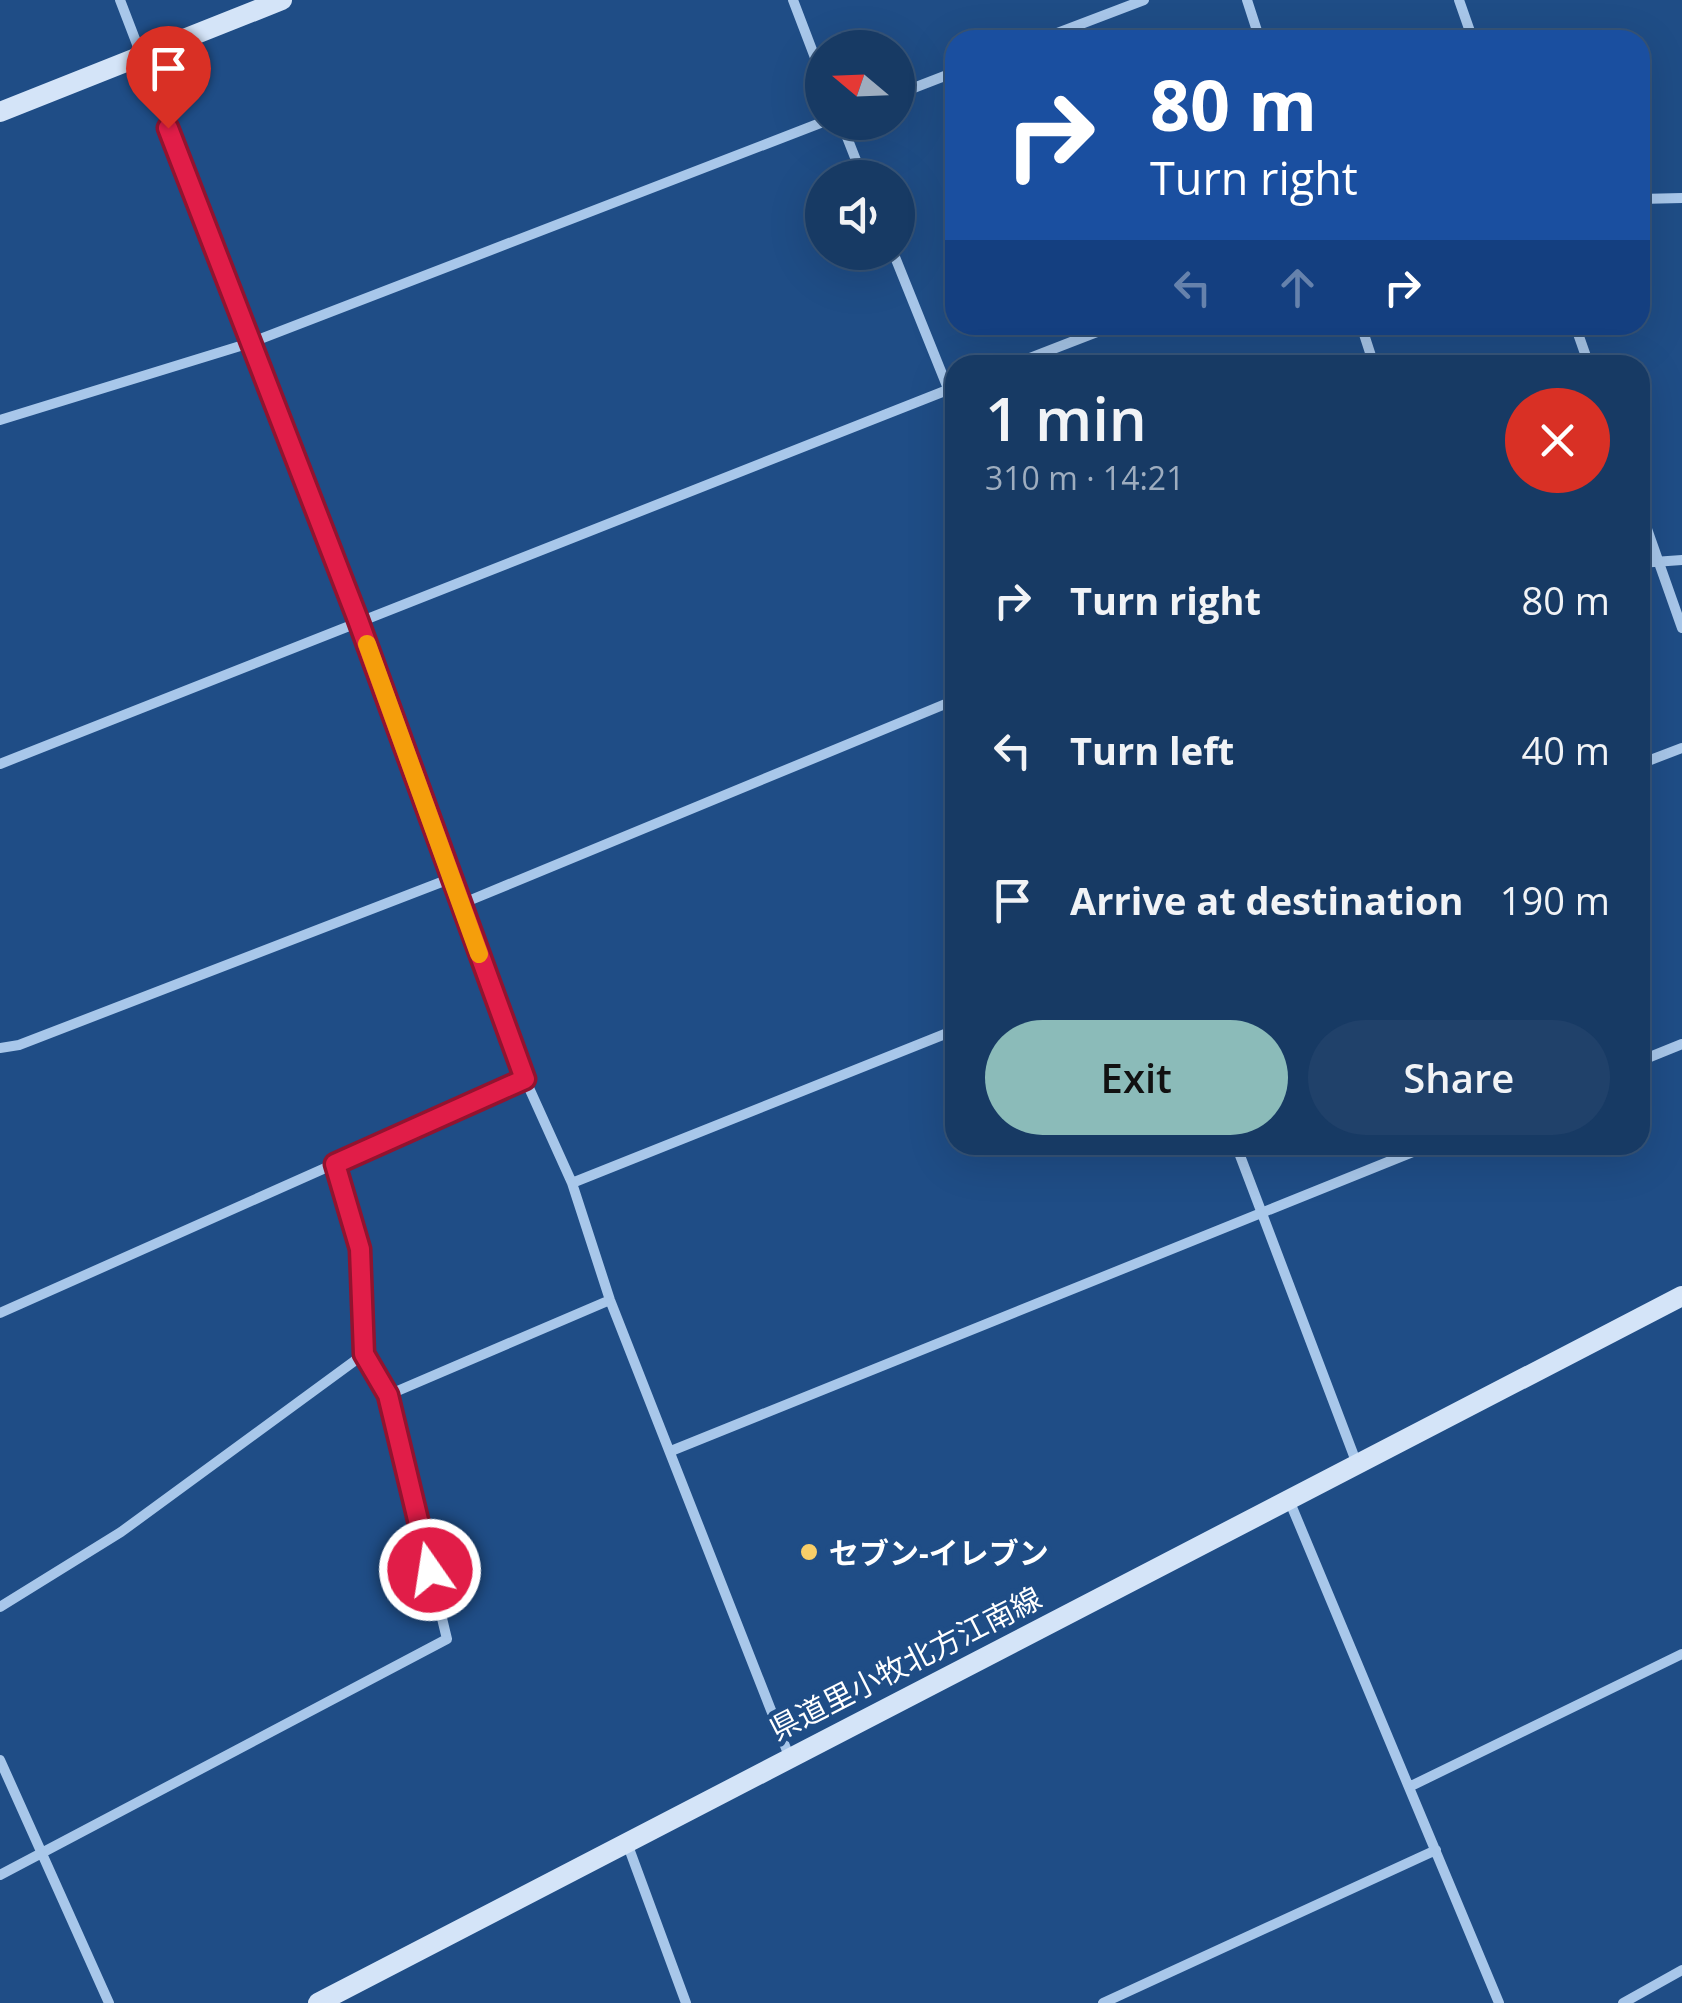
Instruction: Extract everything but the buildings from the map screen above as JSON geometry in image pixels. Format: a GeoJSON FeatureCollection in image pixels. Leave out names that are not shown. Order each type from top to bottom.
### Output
{"type":"FeatureCollection","features":[{"type":"Feature","properties":{"kind":"main road"},"geometry":{"type":"LineString","coordinates":[[0,112],[282,0]]}},
{"type":"Feature","properties":{"kind":"main road","name":"県道里小牧北方江南線"},"geometry":{"type":"LineString","coordinates":[[318,2003],[788,1756],[1682,1296]]}},
{"type":"Feature","properties":{"kind":"street"},"geometry":{"type":"LineString","coordinates":[[120,0],[358,620],[525,1079],[572,1183],[610,1300],[788,1756]]}},
{"type":"Feature","properties":{"kind":"street"},"geometry":{"type":"LineString","coordinates":[[793,0],[805,31]]}},
{"type":"Feature","properties":{"kind":"street"},"geometry":{"type":"LineString","coordinates":[[1065,30],[1144,0]]}},
{"type":"Feature","properties":{"kind":"street"},"geometry":{"type":"LineString","coordinates":[[1246,0],[1256,30]]}},
{"type":"Feature","properties":{"kind":"street"},"geometry":{"type":"LineString","coordinates":[[1459,0],[1470,30]]}},
{"type":"Feature","properties":{"kind":"street"},"geometry":{"type":"LineString","coordinates":[[915,87],[945,76]]}},
{"type":"Feature","properties":{"kind":"street"},"geometry":{"type":"LineString","coordinates":[[0,420],[250,343],[805,129]]}},
{"type":"Feature","properties":{"kind":"street"},"geometry":{"type":"LineString","coordinates":[[1650,199],[1682,198]]}},
{"type":"Feature","properties":{"kind":"street"},"geometry":{"type":"LineString","coordinates":[[901,270],[945,372]]}},
{"type":"Feature","properties":{"kind":"street"},"geometry":{"type":"LineString","coordinates":[[1038,355],[1089,335]]}},
{"type":"Feature","properties":{"kind":"street"},"geometry":{"type":"LineString","coordinates":[[0,764],[945,391]]}},
{"type":"Feature","properties":{"kind":"street"},"geometry":{"type":"LineString","coordinates":[[1650,538],[1682,628]]}},
{"type":"Feature","properties":{"kind":"street"},"geometry":{"type":"LineString","coordinates":[[1650,562],[1682,560]]}},
{"type":"Feature","properties":{"kind":"street"},"geometry":{"type":"LineString","coordinates":[[461,904],[945,704]]}},
{"type":"Feature","properties":{"kind":"street"},"geometry":{"type":"LineString","coordinates":[[1650,760],[1682,748]]}},
{"type":"Feature","properties":{"kind":"street"},"geometry":{"type":"LineString","coordinates":[[0,1048],[19,1045],[452,878]]}},
{"type":"Feature","properties":{"kind":"street"},"geometry":{"type":"LineString","coordinates":[[572,1183],[945,1034]]}},
{"type":"Feature","properties":{"kind":"street"},"geometry":{"type":"LineString","coordinates":[[1650,1056],[1682,1044]]}},
{"type":"Feature","properties":{"kind":"street"},"geometry":{"type":"LineString","coordinates":[[0,1313],[525,1079]]}},
{"type":"Feature","properties":{"kind":"street"},"geometry":{"type":"LineString","coordinates":[[1240,1155],[1358,1464]]}},
{"type":"Feature","properties":{"kind":"street"},"geometry":{"type":"LineString","coordinates":[[670,1451],[1405,1155]]}},
{"type":"Feature","properties":{"kind":"street"},"geometry":{"type":"LineString","coordinates":[[0,1875],[446,1639],[388,1395],[364,1354],[360,1249],[335,1164]]}},
{"type":"Feature","properties":{"kind":"street"},"geometry":{"type":"LineString","coordinates":[[388,1395],[610,1300]]}},
{"type":"Feature","properties":{"kind":"street"},"geometry":{"type":"LineString","coordinates":[[0,1607],[122,1532],[364,1354]]}},
{"type":"Feature","properties":{"kind":"street"},"geometry":{"type":"LineString","coordinates":[[1290,1500],[1499,2003]]}},
{"type":"Feature","properties":{"kind":"street"},"geometry":{"type":"LineString","coordinates":[[1409,1787],[1682,1654]]}},
{"type":"Feature","properties":{"kind":"street"},"geometry":{"type":"LineString","coordinates":[[0,1760],[109,2003]]}},
{"type":"Feature","properties":{"kind":"street"},"geometry":{"type":"LineString","coordinates":[[627,1842],[686,2003]]}},
{"type":"Feature","properties":{"kind":"street"},"geometry":{"type":"LineString","coordinates":[[1103,2003],[1436,1850]]}},
{"type":"Feature","properties":{"kind":"street"},"geometry":{"type":"LineString","coordinates":[[1623,2003],[1682,1970]]}},
{"type":"Feature","properties":{"kind":"slow traffic"},"geometry":{"type":"LineString","coordinates":[[367,644],[479,954]]}},
{"type":"Feature","properties":{"kind":"place","name":"セブン-イレブン"},"geometry":{"type":"Point","coordinates":[809,1552]}},
{"type":"Feature","properties":{"kind":"route"},"geometry":{"type":"LineString","coordinates":[[168,128],[358,620],[525,1079],[335,1164],[360,1249],[364,1354],[388,1395],[430,1570]]}}]}
